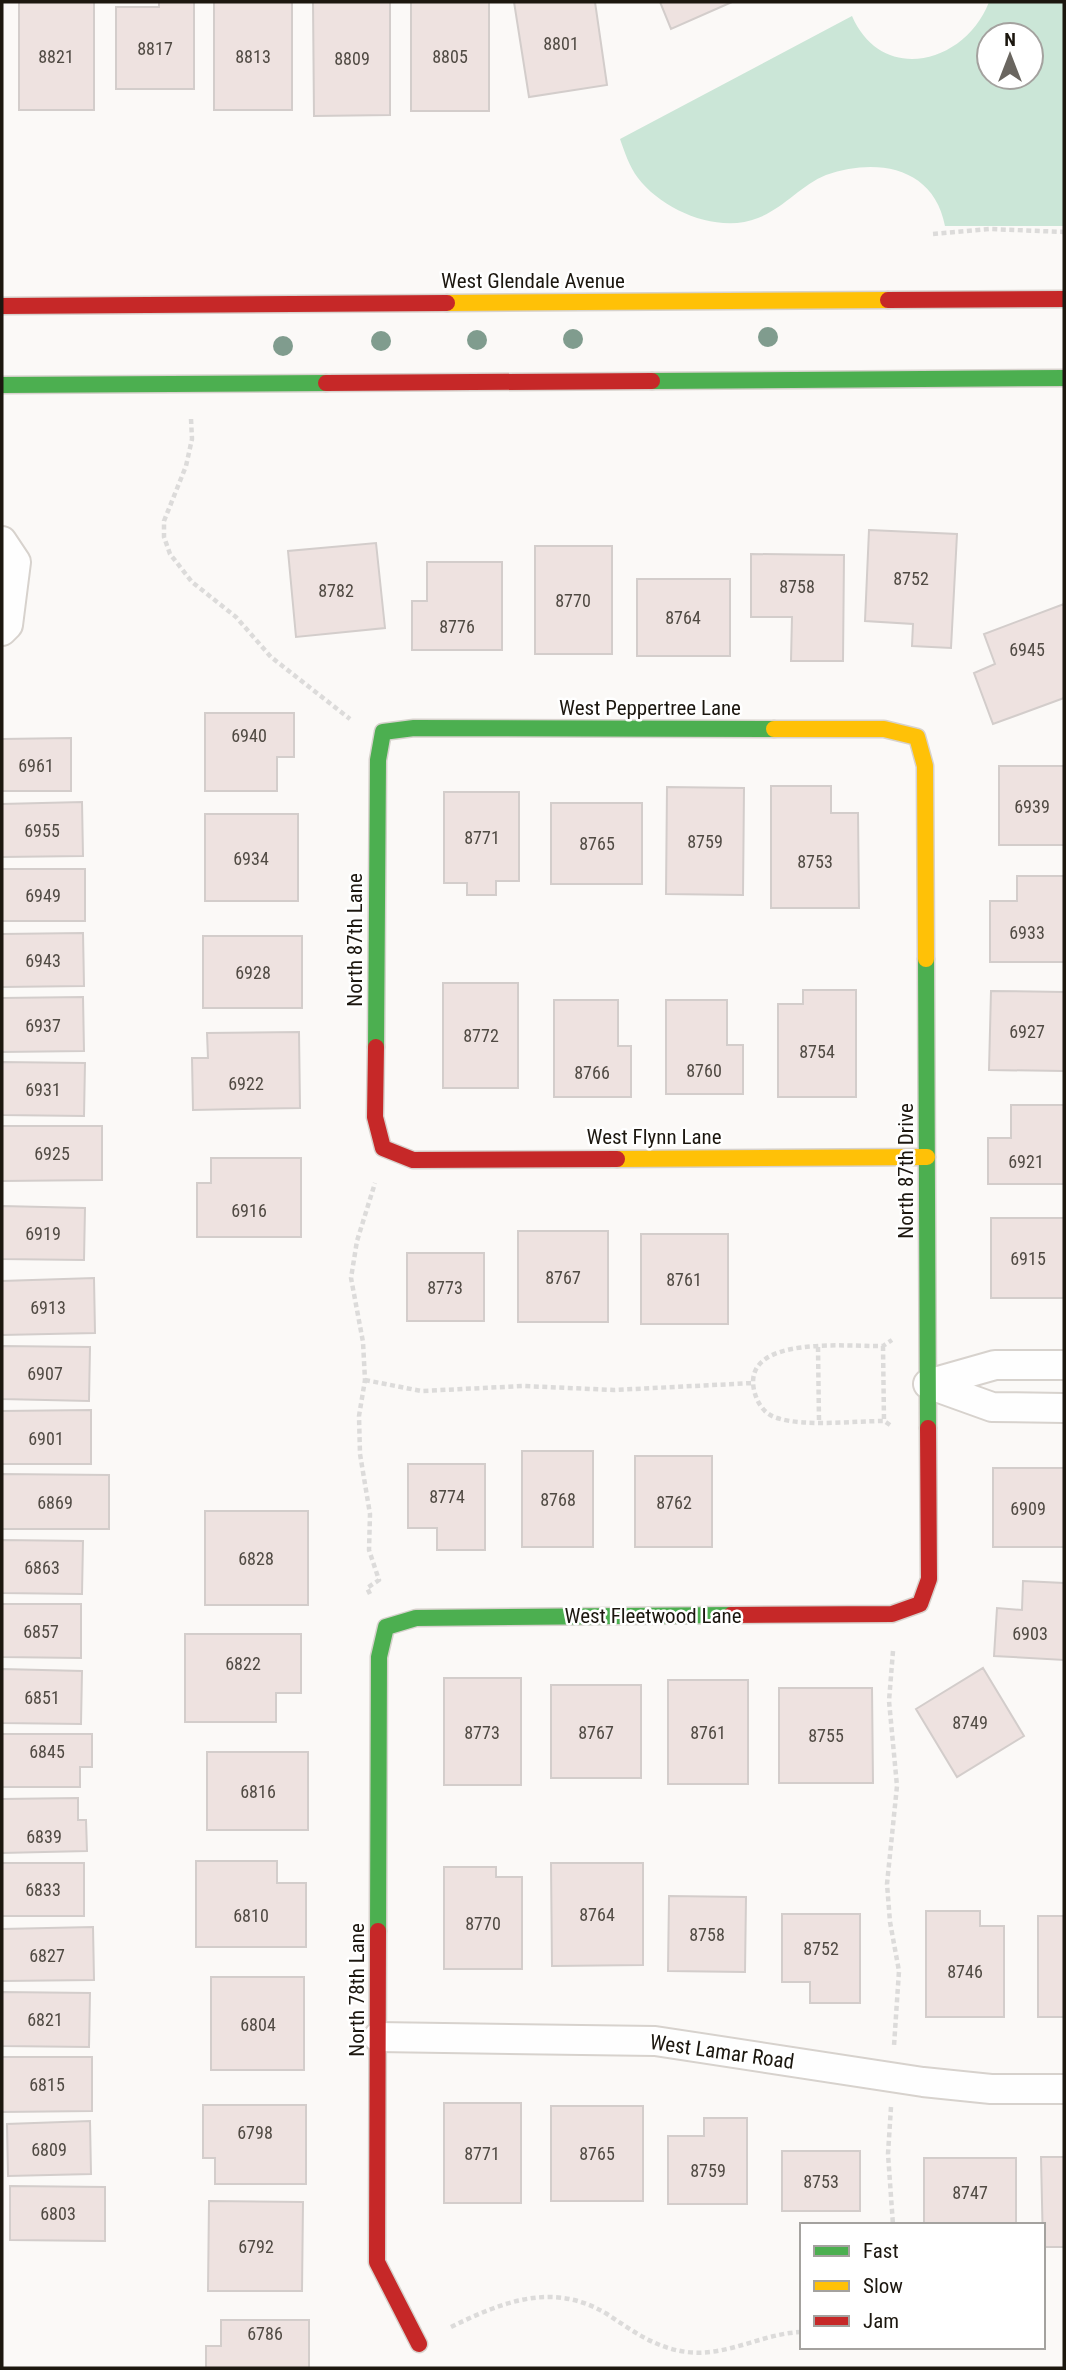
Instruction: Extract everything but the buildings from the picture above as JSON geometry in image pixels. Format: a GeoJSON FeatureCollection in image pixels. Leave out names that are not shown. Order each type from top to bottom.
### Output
{"type":"FeatureCollection","features":[{"type":"Feature","properties":{"kind":"street","name":"West Glendale Avenue"},"geometry":{"type":"LineString","coordinates":[[2,306],[1064,299]]}},
{"type":"Feature","properties":{"kind":"street"},"geometry":{"type":"LineString","coordinates":[[2,386],[1064,378]]}},
{"type":"Feature","properties":{"kind":"street"},"geometry":{"type":"LineString","coordinates":[[2,541],[16,562],[4,626]]}},
{"type":"Feature","properties":{"kind":"street","name":"West Peppertree Lane"},"geometry":{"type":"LineString","coordinates":[[383,732],[414,728],[884,729],[917,737]]}},
{"type":"Feature","properties":{"kind":"street","name":"North 87th Lane"},"geometry":{"type":"LineString","coordinates":[[383,732],[378,760],[375,1117],[383,1148]]}},
{"type":"Feature","properties":{"kind":"street","name":"North 87th Drive"},"geometry":{"type":"LineString","coordinates":[[917,737],[925,766],[929,1579],[920,1604]]}},
{"type":"Feature","properties":{"kind":"street","name":"West Flynn Lane"},"geometry":{"type":"LineString","coordinates":[[383,1148],[413,1160],[927,1157]]}},
{"type":"Feature","properties":{"kind":"street"},"geometry":{"type":"LineString","coordinates":[[928,1384],[995,1365],[1064,1365]]}},
{"type":"Feature","properties":{"kind":"street"},"geometry":{"type":"LineString","coordinates":[[928,1384],[992,1407],[1064,1408]]}},
{"type":"Feature","properties":{"kind":"street","name":"West Fleetwood Lane"},"geometry":{"type":"LineString","coordinates":[[386,1627],[416,1618],[892,1614],[920,1604]]}},
{"type":"Feature","properties":{"kind":"street","name":"North 78th Lane"},"geometry":{"type":"LineString","coordinates":[[386,1627],[379,1657],[377,2262],[419,2344]]}},
{"type":"Feature","properties":{"kind":"street","name":"West Lamar Road"},"geometry":{"type":"LineString","coordinates":[[378,2037],[655,2041],[893,2078],[991,2089],[1064,2088]]}},
{"type":"Feature","properties":{"kind":"path"},"geometry":{"type":"LineString","coordinates":[[933,234],[990,229],[1064,232]]}},
{"type":"Feature","properties":{"kind":"path"},"geometry":{"type":"LineString","coordinates":[[191,385],[189,452],[176,495],[164,521],[164,537],[170,554],[192,582],[236,617],[271,657],[299,681],[348,719],[383,732]]}},
{"type":"Feature","properties":{"kind":"path"},"geometry":{"type":"LineString","coordinates":[[383,1148],[357,1241],[351,1278],[363,1342],[365,1380],[359,1416],[360,1454],[370,1514],[369,1550],[379,1580],[367,1588],[386,1627]]}},
{"type":"Feature","properties":{"kind":"path"},"geometry":{"type":"LineString","coordinates":[[928,1337],[891,1340],[883,1346],[794,1348],[768,1354],[762,1361],[753,1383],[759,1404],[766,1413],[778,1419],[884,1421],[895,1429],[928,1429]]}},
{"type":"Feature","properties":{"kind":"path"},"geometry":{"type":"LineString","coordinates":[[883,1346],[884,1421]]}},
{"type":"Feature","properties":{"kind":"path"},"geometry":{"type":"LineString","coordinates":[[818,1347],[819,1421]]}},
{"type":"Feature","properties":{"kind":"path"},"geometry":{"type":"LineString","coordinates":[[365,1380],[421,1391],[524,1386],[614,1390],[753,1383]]}},
{"type":"Feature","properties":{"kind":"path"},"geometry":{"type":"LineString","coordinates":[[892,1614],[889,1701],[897,1786],[887,1884],[898,1971],[888,2154],[893,2223]]}},
{"type":"Feature","properties":{"kind":"path"},"geometry":{"type":"LineString","coordinates":[[419,2344],[486,2310],[514,2300],[545,2295],[572,2300],[604,2313],[661,2347],[689,2353],[736,2348],[765,2338],[800,2332]]}},
{"type":"Feature","properties":{"kind":"green space"},"geometry":{"type":"Polygon","coordinates":[[[989,2],[1064,2],[1064,226],[945,226],[939,206],[929,191],[916,179],[883,168],[865,167],[817,179],[758,218],[743,222],[709,221],[677,209],[649,190],[632,169],[620,139],[852,16],[866,38],[883,52],[902,58],[923,58],[943,52],[962,40],[975,25],[975,91],[1045,91],[1045,21],[978,21],[989,2]]]}},
{"type":"Feature","properties":{"kind":"traffic: fast"},"geometry":{"type":"LineString","coordinates":[[652,381],[1064,378]]}},
{"type":"Feature","properties":{"kind":"traffic: fast"},"geometry":{"type":"LineString","coordinates":[[2,385],[326,383]]}},
{"type":"Feature","properties":{"kind":"traffic: fast"},"geometry":{"type":"LineString","coordinates":[[376,1047],[378,760],[383,732],[414,728],[774,729]]}},
{"type":"Feature","properties":{"kind":"traffic: fast"},"geometry":{"type":"LineString","coordinates":[[926,959],[928,1428]]}},
{"type":"Feature","properties":{"kind":"traffic: fast"},"geometry":{"type":"LineString","coordinates":[[378,1931],[379,1657],[386,1627],[416,1618],[731,1615]]}},
{"type":"Feature","properties":{"kind":"traffic: slow"},"geometry":{"type":"LineString","coordinates":[[447,303],[888,300]]}},
{"type":"Feature","properties":{"kind":"traffic: slow"},"geometry":{"type":"LineString","coordinates":[[774,729],[884,729],[917,737],[925,766],[926,959]]}},
{"type":"Feature","properties":{"kind":"traffic: slow"},"geometry":{"type":"LineString","coordinates":[[617,1159],[927,1157]]}},
{"type":"Feature","properties":{"kind":"traffic: jam"},"geometry":{"type":"LineString","coordinates":[[888,300],[1064,299]]}},
{"type":"Feature","properties":{"kind":"traffic: jam"},"geometry":{"type":"LineString","coordinates":[[2,306],[447,303]]}},
{"type":"Feature","properties":{"kind":"traffic: jam"},"geometry":{"type":"LineString","coordinates":[[326,383],[652,381]]}},
{"type":"Feature","properties":{"kind":"traffic: jam"},"geometry":{"type":"LineString","coordinates":[[376,1047],[375,1117],[383,1148],[413,1160],[617,1159]]}},
{"type":"Feature","properties":{"kind":"traffic: jam"},"geometry":{"type":"LineString","coordinates":[[731,1615],[892,1614],[920,1604],[929,1579],[928,1428]]}},
{"type":"Feature","properties":{"kind":"traffic: jam"},"geometry":{"type":"LineString","coordinates":[[378,1931],[377,2262],[419,2344]]}}]}
